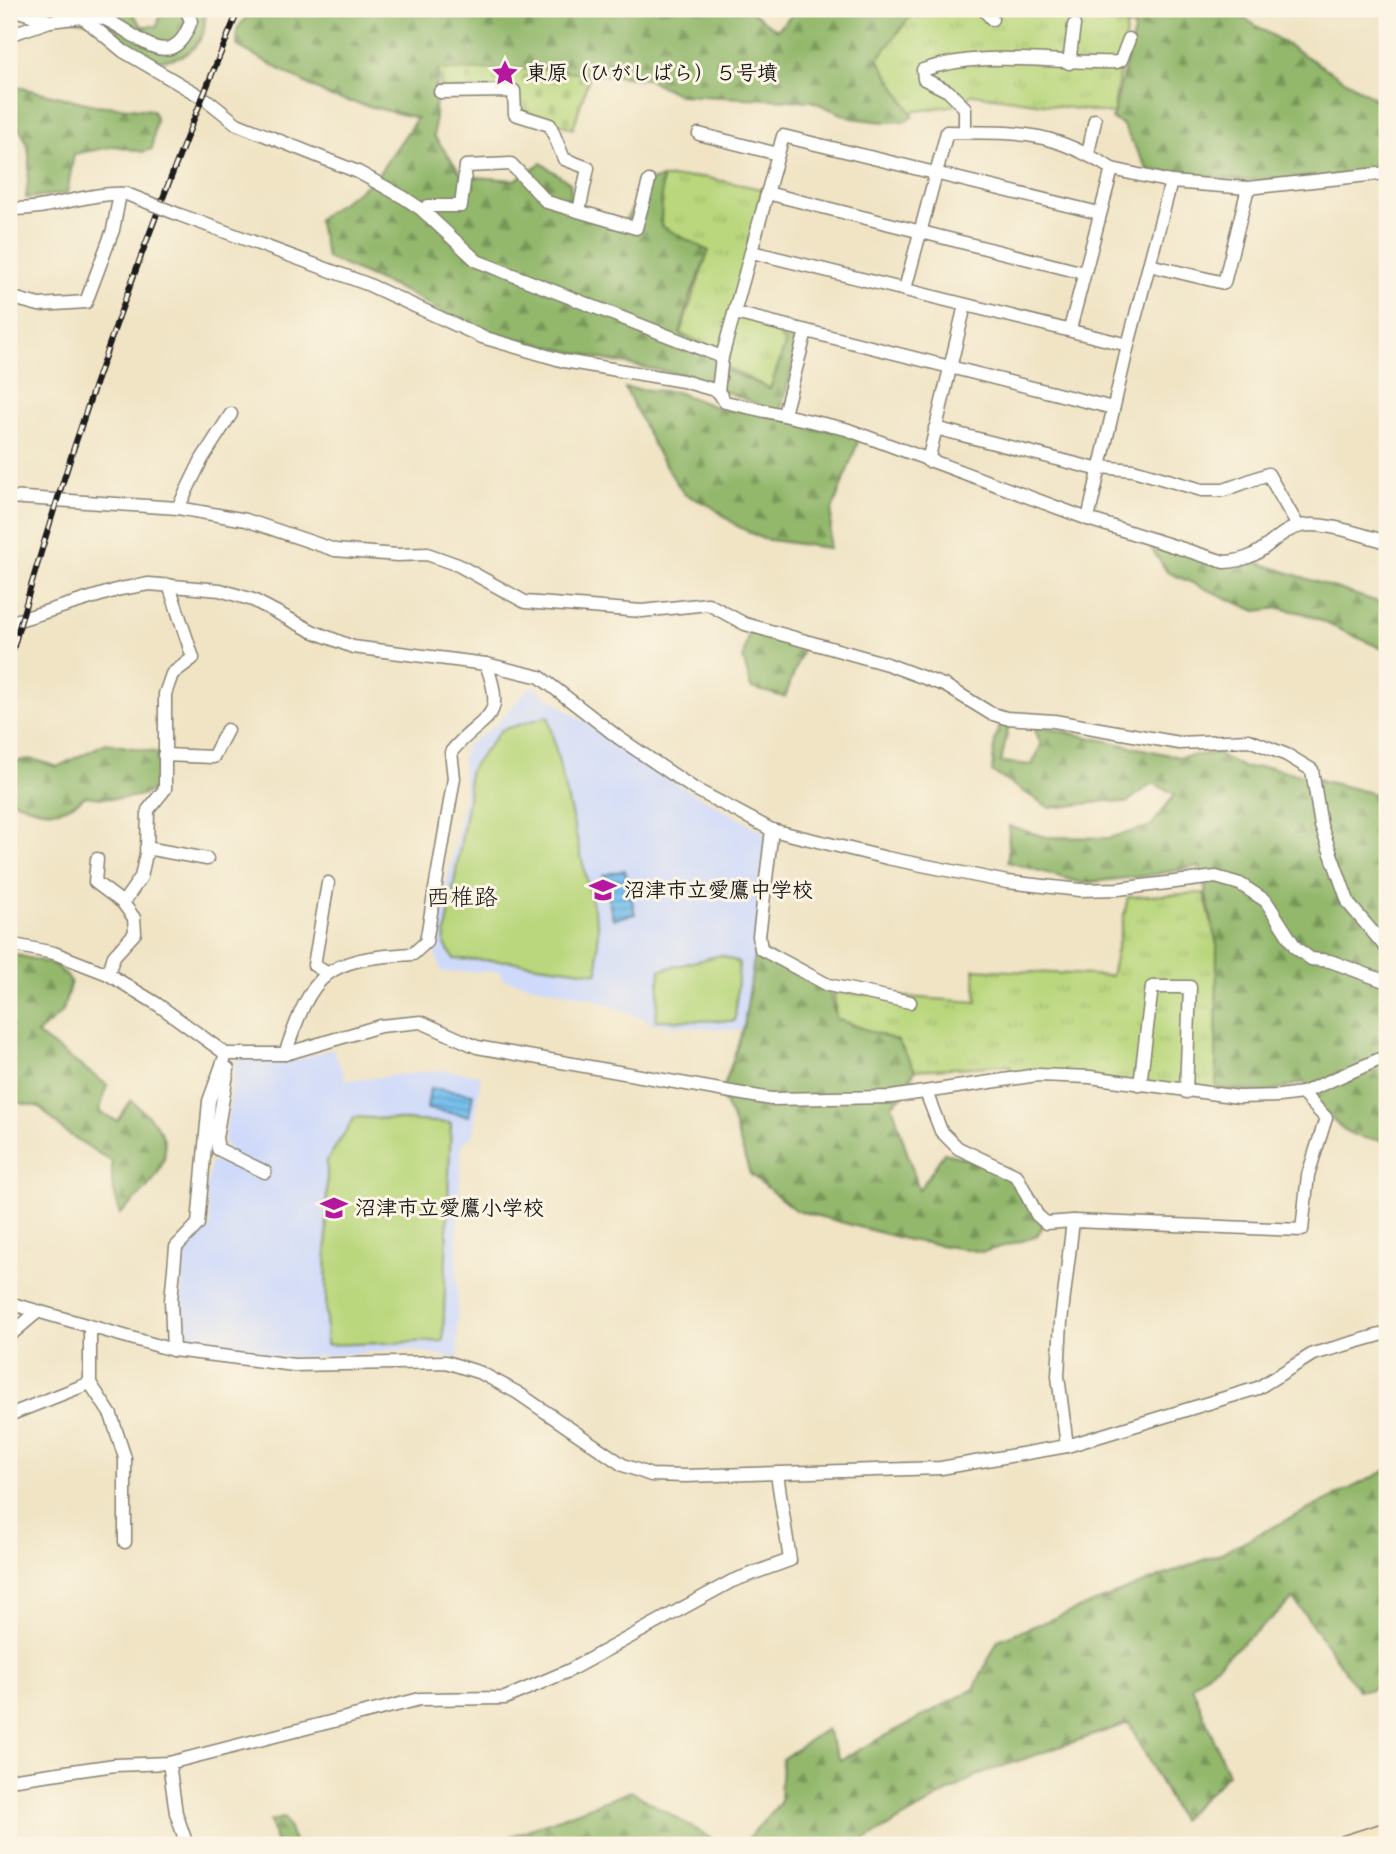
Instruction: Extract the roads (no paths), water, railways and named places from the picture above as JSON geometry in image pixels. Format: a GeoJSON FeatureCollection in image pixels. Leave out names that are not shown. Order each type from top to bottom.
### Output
{"type":"FeatureCollection","features":[{"type":"Feature","properties":{"kind":"street"},"geometry":{"type":"LineString","coordinates":[[12,9],[50,21]]}},
{"type":"Feature","properties":{"kind":"street"},"geometry":{"type":"LineString","coordinates":[[9,35],[50,21],[99,17],[155,49],[172,47],[185,38],[191,22],[186,9]]}},
{"type":"Feature","properties":{"kind":"street"},"geometry":{"type":"LineString","coordinates":[[82,17],[123,51],[207,100],[237,124],[358,172],[424,211],[477,261],[722,357]]}},
{"type":"Feature","properties":{"kind":"street"},"geometry":{"type":"LineString","coordinates":[[1069,63],[1074,25]]}},
{"type":"Feature","properties":{"kind":"street"},"geometry":{"type":"LineString","coordinates":[[965,132],[962,104],[948,91],[924,79],[923,70],[946,62],[975,60],[1117,62],[1121,60],[1129,39]]}},
{"type":"Feature","properties":{"kind":"street"},"geometry":{"type":"LineString","coordinates":[[440,92],[514,91],[515,114],[550,125],[565,159],[588,168],[579,211]]}},
{"type":"Feature","properties":{"kind":"street"},"geometry":{"type":"LineString","coordinates":[[1088,154],[1095,120]]}},
{"type":"Feature","properties":{"kind":"street"},"geometry":{"type":"LineString","coordinates":[[905,289],[947,132],[1030,133],[1073,145],[1112,169],[1171,182],[1248,188],[1387,173]]}},
{"type":"Feature","properties":{"kind":"street"},"geometry":{"type":"LineString","coordinates":[[699,134],[778,154]]}},
{"type":"Feature","properties":{"kind":"street"},"geometry":{"type":"LineString","coordinates":[[1099,213],[783,136],[722,357],[718,391],[724,401],[846,429],[1088,519],[1224,562],[1244,561],[1298,526],[1310,525],[1353,532],[1387,542]]}},
{"type":"Feature","properties":{"kind":"street"},"geometry":{"type":"LineString","coordinates":[[424,211],[428,206],[461,206],[466,166],[511,164],[547,202],[636,228],[649,181]]}},
{"type":"Feature","properties":{"kind":"street"},"geometry":{"type":"LineString","coordinates":[[1070,330],[1112,169]]}},
{"type":"Feature","properties":{"kind":"street"},"geometry":{"type":"LineString","coordinates":[[1088,519],[1128,345],[1171,182]]}},
{"type":"Feature","properties":{"kind":"street"},"geometry":{"type":"LineString","coordinates":[[1149,265],[1224,283],[1248,188]]}},
{"type":"Feature","properties":{"kind":"street"},"geometry":{"type":"LineString","coordinates":[[767,193],[1084,273]]}},
{"type":"Feature","properties":{"kind":"street"},"geometry":{"type":"LineString","coordinates":[[9,208],[18,210],[124,194],[367,284],[482,337],[564,361],[683,382],[718,391]]}},
{"type":"Feature","properties":{"kind":"street"},"geometry":{"type":"LineString","coordinates":[[9,297],[39,305],[86,302],[124,194]]}},
{"type":"Feature","properties":{"kind":"street"},"geometry":{"type":"LineString","coordinates":[[752,252],[1128,345]]}},
{"type":"Feature","properties":{"kind":"street"},"geometry":{"type":"LineString","coordinates":[[928,461],[965,305]]}},
{"type":"Feature","properties":{"kind":"street"},"geometry":{"type":"LineString","coordinates":[[735,313],[1113,408]]}},
{"type":"Feature","properties":{"kind":"street"},"geometry":{"type":"LineString","coordinates":[[784,414],[806,331]]}},
{"type":"Feature","properties":{"kind":"street"},"geometry":{"type":"LineString","coordinates":[[178,508],[202,459],[231,414]]}},
{"type":"Feature","properties":{"kind":"street"},"geometry":{"type":"LineString","coordinates":[[935,428],[1101,469],[1133,470],[1202,490],[1224,489],[1268,474],[1298,526]]}},
{"type":"Feature","properties":{"kind":"street"},"geometry":{"type":"LineString","coordinates":[[9,497],[178,508],[246,520],[335,550],[397,555],[426,554],[458,565],[525,602],[642,611],[708,604],[745,624],[887,664],[946,687],[990,713],[1006,718],[1054,721],[1179,743],[1249,740],[1287,755],[1312,770],[1321,826],[1349,904],[1387,949]]}},
{"type":"Feature","properties":{"kind":"street"},"geometry":{"type":"LineString","coordinates":[[9,623],[120,589],[149,584],[220,590],[253,600],[312,631],[353,647],[486,664],[540,677],[619,738],[693,788],[772,830],[887,858],[1032,885],[1118,889],[1216,877],[1240,884],[1266,901],[1296,948],[1311,960],[1330,961],[1387,982]]}},
{"type":"Feature","properties":{"kind":"street"},"geometry":{"type":"LineString","coordinates":[[123,903],[141,877],[148,810],[165,789],[166,694],[172,674],[193,658],[169,585]]}},
{"type":"Feature","properties":{"kind":"street"},"geometry":{"type":"LineString","coordinates":[[285,1054],[309,995],[325,972],[369,957],[413,954],[426,942],[454,778],[451,752],[464,736],[487,720],[495,705],[496,690],[486,664]]}},
{"type":"Feature","properties":{"kind":"street"},"geometry":{"type":"LineString","coordinates":[[164,755],[214,757],[227,730]]}},
{"type":"Feature","properties":{"kind":"street"},"geometry":{"type":"LineString","coordinates":[[772,830],[759,936],[761,949],[828,985],[910,1002]]}},
{"type":"Feature","properties":{"kind":"street"},"geometry":{"type":"LineString","coordinates":[[146,848],[207,859]]}},
{"type":"Feature","properties":{"kind":"street"},"geometry":{"type":"LineString","coordinates":[[97,859],[95,883],[123,903],[134,918],[135,933],[114,956],[108,974]]}},
{"type":"Feature","properties":{"kind":"street"},"geometry":{"type":"LineString","coordinates":[[325,972],[314,965],[328,883]]}},
{"type":"Feature","properties":{"kind":"street"},"geometry":{"type":"LineString","coordinates":[[9,944],[54,953],[108,974],[157,1004],[224,1059],[228,1069],[216,1138],[218,1149],[265,1172]]}},
{"type":"Feature","properties":{"kind":"street"},"geometry":{"type":"LineString","coordinates":[[1140,1085],[1153,988],[1190,987],[1186,1092]]}},
{"type":"Feature","properties":{"kind":"street"},"geometry":{"type":"LineString","coordinates":[[224,1059],[285,1054],[380,1026],[421,1023],[477,1047],[771,1099],[891,1097],[1037,1075],[1090,1077],[1239,1097],[1302,1093],[1387,1056]]}},
{"type":"Feature","properties":{"kind":"street"},"geometry":{"type":"LineString","coordinates":[[173,1350],[173,1259],[183,1237],[198,1224],[209,1101],[224,1059]]}},
{"type":"Feature","properties":{"kind":"street"},"geometry":{"type":"LineString","coordinates":[[926,1092],[941,1131],[958,1148],[1017,1176],[1037,1215],[1046,1223],[1073,1221],[1302,1230],[1308,1175],[1326,1118],[1302,1093]]}},
{"type":"Feature","properties":{"kind":"street"},"geometry":{"type":"LineString","coordinates":[[1067,1446],[1058,1376],[1061,1321],[1073,1221]]}},
{"type":"Feature","properties":{"kind":"street"},"geometry":{"type":"LineString","coordinates":[[9,1303],[36,1313],[173,1350],[256,1358],[293,1365],[446,1362],[481,1373],[517,1393],[623,1465],[642,1472],[686,1476],[941,1468],[1067,1446],[1258,1388],[1313,1354],[1387,1333]]}},
{"type":"Feature","properties":{"kind":"street"},"geometry":{"type":"LineString","coordinates":[[9,1336],[36,1313]]}},
{"type":"Feature","properties":{"kind":"street"},"geometry":{"type":"LineString","coordinates":[[89,1327],[90,1383],[111,1415],[125,1458],[125,1542]]}},
{"type":"Feature","properties":{"kind":"street"},"geometry":{"type":"LineString","coordinates":[[9,1415],[90,1383]]}},
{"type":"Feature","properties":{"kind":"street"},"geometry":{"type":"LineString","coordinates":[[9,1780],[115,1765],[169,1763],[420,1699],[505,1698],[568,1671],[732,1581],[790,1560],[777,1474]]}},
{"type":"Feature","properties":{"kind":"street"},"geometry":{"type":"LineString","coordinates":[[169,1763],[176,1812],[187,1845]]}},
{"type":"Feature","properties":{"kind":"street"},"geometry":{"type":"LineString","coordinates":[[1346,1845],[1387,1832]]}},
{"type":"Feature","properties":{"kind":"water"},"geometry":{"type":"Polygon","coordinates":[[[625,870],[635,914],[613,919],[603,875],[625,870]]]}},
{"type":"Feature","properties":{"kind":"water"},"geometry":{"type":"Polygon","coordinates":[[[430,1088],[473,1094],[469,1116],[427,1109],[430,1088]]]}},
{"type":"Feature","properties":{"kind":"railway"},"geometry":{"type":"LineString","coordinates":[[9,664],[58,497],[113,332],[239,9]]}},
{"type":"Feature","properties":{"kind":"place","name":"東原（ひがしばら）５号墳"},"geometry":{"type":"Point","coordinates":[505,73]}},
{"type":"Feature","properties":{"kind":"place","name":"沼津市立愛鷹中学校"},"geometry":{"type":"Point","coordinates":[603,890]}},
{"type":"Feature","properties":{"kind":"place","name":"沼津市立愛鷹小学校"},"geometry":{"type":"Point","coordinates":[334,1208]}},
{"type":"Feature","properties":{"kind":"district","name":"西椎路"},"geometry":{"type":"Point","coordinates":[462,897]}}]}
